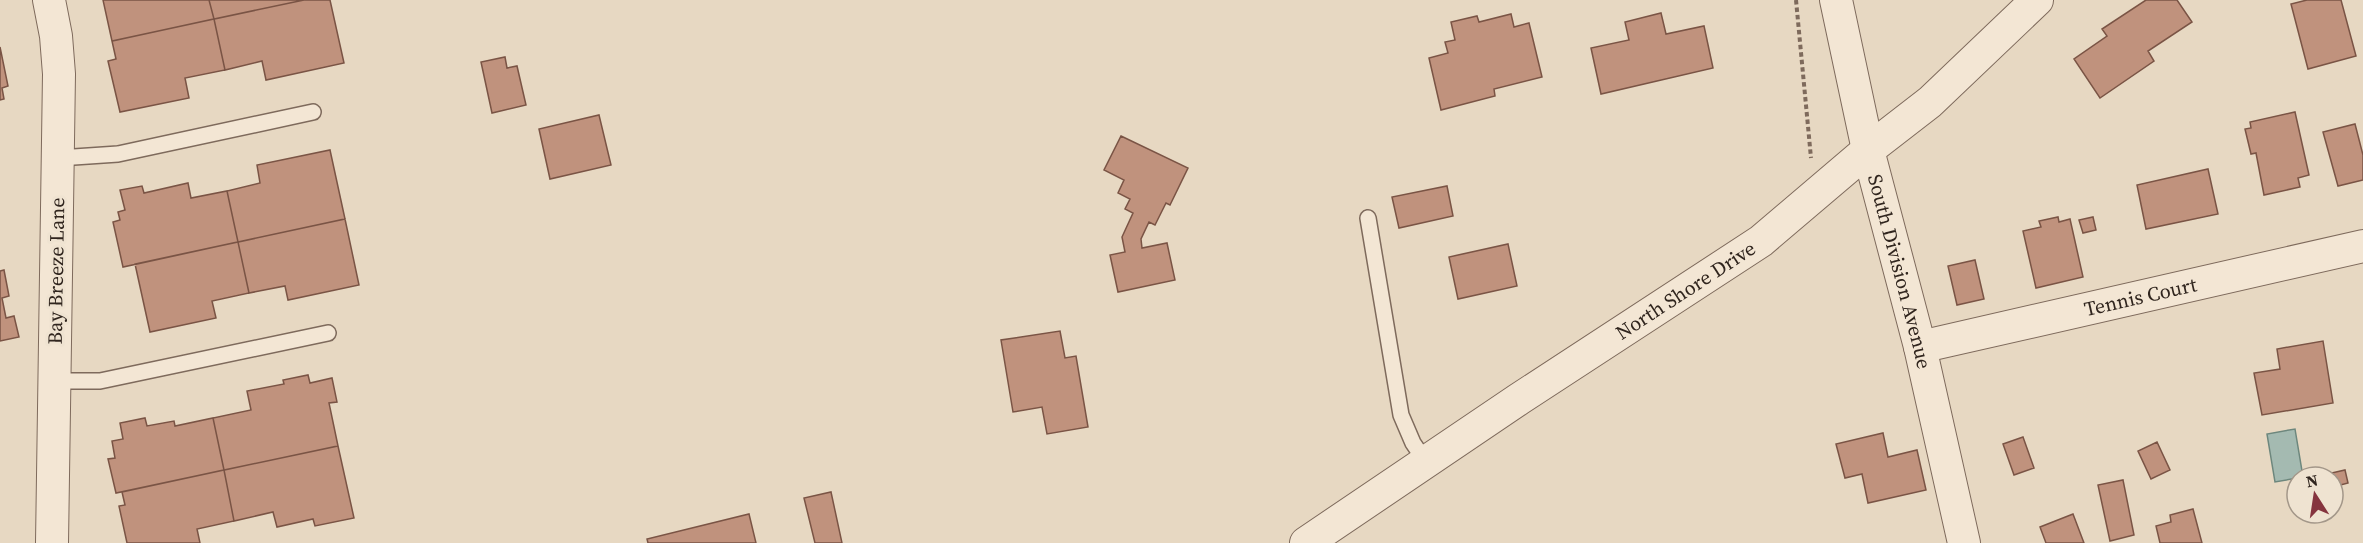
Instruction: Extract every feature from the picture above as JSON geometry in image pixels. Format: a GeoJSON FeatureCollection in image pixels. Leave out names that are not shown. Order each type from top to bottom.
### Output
{"type":"FeatureCollection","features":[{"type":"Feature","properties":{"kind":"street","name":"Bay Breeze Lane"},"geometry":{"type":"LineString","coordinates":[[49,0],[56,36],[59,158],[51,543]]}},
{"type":"Feature","properties":{"kind":"street","name":"South Division Avenue"},"geometry":{"type":"LineString","coordinates":[[1836,0],[1868,150],[1920,347],[1964,543]]}},
{"type":"Feature","properties":{"kind":"street","name":"North Shore Drive"},"geometry":{"type":"LineString","coordinates":[[1306,543],[1761,241],[1868,150],[1930,102],[2037,0]]}},
{"type":"Feature","properties":{"kind":"street","name":"Tennis Court"},"geometry":{"type":"LineString","coordinates":[[1920,347],[2363,246]]}},
{"type":"Feature","properties":{"kind":"lane"},"geometry":{"type":"LineString","coordinates":[[59,158],[118,154],[313,112]]}},
{"type":"Feature","properties":{"kind":"lane"},"geometry":{"type":"LineString","coordinates":[[1368,218],[1401,415],[1413,443],[1426,462]]}},
{"type":"Feature","properties":{"kind":"lane"},"geometry":{"type":"LineString","coordinates":[[54,381],[100,381],[328,333]]}},
{"type":"Feature","properties":{"kind":"path"},"geometry":{"type":"LineString","coordinates":[[1796,0],[1814,195]]}},
{"type":"Feature","properties":{"kind":"shaded area"},"geometry":{"type":"Polygon","coordinates":[[[2295,429],[2301,465],[2285,465],[2285,480],[2275,482],[2267,434],[2295,429]]]}},
{"type":"Feature","properties":{"kind":"building"},"geometry":{"type":"Polygon","coordinates":[[[103,0],[209,0],[214,19],[112,41],[103,0]]]}},
{"type":"Feature","properties":{"kind":"building"},"geometry":{"type":"Polygon","coordinates":[[[209,0],[304,0],[214,19],[209,0]]]}},
{"type":"Feature","properties":{"kind":"building"},"geometry":{"type":"Polygon","coordinates":[[[304,0],[330,0],[344,63],[266,80],[262,61],[225,70],[214,19],[304,0]]]}},
{"type":"Feature","properties":{"kind":"building"},"geometry":{"type":"Polygon","coordinates":[[[2146,0],[2177,0],[2192,22],[2148,51],[2154,61],[2100,98],[2074,59],[2107,36],[2102,29],[2146,0]]]}},
{"type":"Feature","properties":{"kind":"building"},"geometry":{"type":"Polygon","coordinates":[[[2307,0],[2341,0],[2356,56],[2308,69],[2291,4],[2307,0]]]}},
{"type":"Feature","properties":{"kind":"building"},"geometry":{"type":"Polygon","coordinates":[[[1661,13],[1666,34],[1704,26],[1713,68],[1601,94],[1591,48],[1629,40],[1625,22],[1661,13]]]}},
{"type":"Feature","properties":{"kind":"building"},"geometry":{"type":"Polygon","coordinates":[[[1511,14],[1514,27],[1529,23],[1542,77],[1494,89],[1495,96],[1441,110],[1429,58],[1448,53],[1445,42],[1455,40],[1451,22],[1477,16],[1479,22],[1511,14]]]}},
{"type":"Feature","properties":{"kind":"building"},"geometry":{"type":"Polygon","coordinates":[[[214,19],[225,70],[185,78],[189,98],[120,112],[108,61],[116,59],[112,41],[214,19]]]}},
{"type":"Feature","properties":{"kind":"building"},"geometry":{"type":"Polygon","coordinates":[[[0,47],[8,86],[2,88],[4,99],[0,100],[0,47]]]}},
{"type":"Feature","properties":{"kind":"building"},"geometry":{"type":"Polygon","coordinates":[[[505,57],[507,68],[517,66],[526,105],[492,113],[481,62],[505,57]]]}},
{"type":"Feature","properties":{"kind":"building"},"geometry":{"type":"Polygon","coordinates":[[[2295,112],[2309,175],[2298,178],[2300,187],[2264,195],[2256,153],[2251,154],[2245,129],[2251,128],[2250,122],[2295,112]]]}},
{"type":"Feature","properties":{"kind":"building"},"geometry":{"type":"Polygon","coordinates":[[[599,115],[611,165],[550,179],[539,129],[599,115]]]}},
{"type":"Feature","properties":{"kind":"building"},"geometry":{"type":"Polygon","coordinates":[[[2355,124],[2363,155],[2363,180],[2338,186],[2323,132],[2355,124]]]}},
{"type":"Feature","properties":{"kind":"building"},"geometry":{"type":"Polygon","coordinates":[[[1121,136],[1188,168],[1170,205],[1166,203],[1155,225],[1149,222],[1141,239],[1142,248],[1167,243],[1175,280],[1118,292],[1110,255],[1125,252],[1122,237],[1133,213],[1125,209],[1130,199],[1118,193],[1124,180],[1104,170],[1121,136]]]}},
{"type":"Feature","properties":{"kind":"building"},"geometry":{"type":"Polygon","coordinates":[[[330,150],[345,219],[238,242],[227,191],[260,183],[257,165],[330,150]]]}},
{"type":"Feature","properties":{"kind":"building"},"geometry":{"type":"Polygon","coordinates":[[[2208,169],[2218,214],[2146,229],[2137,185],[2208,169]]]}},
{"type":"Feature","properties":{"kind":"building"},"geometry":{"type":"Polygon","coordinates":[[[188,183],[191,198],[227,191],[238,242],[123,267],[113,222],[120,220],[118,212],[125,210],[120,190],[142,186],[144,193],[188,183]]]}},
{"type":"Feature","properties":{"kind":"building"},"geometry":{"type":"Polygon","coordinates":[[[1447,186],[1453,216],[1399,228],[1392,197],[1447,186]]]}},
{"type":"Feature","properties":{"kind":"building"},"geometry":{"type":"Polygon","coordinates":[[[2058,217],[2059,222],[2070,219],[2083,277],[2036,288],[2023,231],[2041,227],[2039,221],[2058,217]]]}},
{"type":"Feature","properties":{"kind":"building"},"geometry":{"type":"Polygon","coordinates":[[[2093,217],[2096,230],[2083,233],[2079,220],[2093,217]]]}},
{"type":"Feature","properties":{"kind":"building"},"geometry":{"type":"Polygon","coordinates":[[[345,219],[359,285],[288,300],[285,286],[249,293],[238,242],[345,219]]]}},
{"type":"Feature","properties":{"kind":"building"},"geometry":{"type":"Polygon","coordinates":[[[238,242],[249,293],[212,301],[216,318],[150,332],[135,264],[238,242]]]}},
{"type":"Feature","properties":{"kind":"building"},"geometry":{"type":"Polygon","coordinates":[[[1508,244],[1517,286],[1458,299],[1449,257],[1508,244]]]}},
{"type":"Feature","properties":{"kind":"building"},"geometry":{"type":"Polygon","coordinates":[[[1975,260],[1984,299],[1957,305],[1948,266],[1975,260]]]}},
{"type":"Feature","properties":{"kind":"building"},"geometry":{"type":"Polygon","coordinates":[[[4,270],[9,296],[2,298],[6,318],[14,316],[19,337],[0,341],[0,271],[4,270]]]}},
{"type":"Feature","properties":{"kind":"building"},"geometry":{"type":"Polygon","coordinates":[[[1060,331],[1065,358],[1076,356],[1088,427],[1047,434],[1042,407],[1013,412],[1001,340],[1060,331]]]}},
{"type":"Feature","properties":{"kind":"building"},"geometry":{"type":"Polygon","coordinates":[[[2323,341],[2333,403],[2262,415],[2254,373],[2280,369],[2277,349],[2323,341]]]}},
{"type":"Feature","properties":{"kind":"building"},"geometry":{"type":"Polygon","coordinates":[[[308,375],[310,383],[332,378],[337,402],[329,403],[338,446],[224,470],[213,418],[251,410],[247,391],[284,384],[283,380],[308,375]]]}},
{"type":"Feature","properties":{"kind":"building"},"geometry":{"type":"Polygon","coordinates":[[[145,418],[147,426],[174,421],[175,426],[213,418],[224,470],[116,493],[108,459],[115,458],[112,441],[123,439],[120,423],[145,418]]]}},
{"type":"Feature","properties":{"kind":"building"},"geometry":{"type":"Polygon","coordinates":[[[1883,433],[1888,457],[1917,450],[1926,490],[1868,503],[1862,474],[1845,478],[1836,444],[1883,433]]]}},
{"type":"Feature","properties":{"kind":"building"},"geometry":{"type":"Polygon","coordinates":[[[2023,437],[2034,468],[2014,475],[2003,444],[2023,437]]]}},
{"type":"Feature","properties":{"kind":"building"},"geometry":{"type":"Polygon","coordinates":[[[2157,442],[2170,470],[2151,479],[2138,451],[2157,442]]]}},
{"type":"Feature","properties":{"kind":"building"},"geometry":{"type":"Polygon","coordinates":[[[338,446],[354,518],[315,526],[313,519],[277,527],[273,512],[234,521],[224,470],[338,446]]]}},
{"type":"Feature","properties":{"kind":"building"},"geometry":{"type":"Polygon","coordinates":[[[224,470],[234,521],[197,529],[200,543],[127,543],[119,506],[125,505],[122,492],[224,470]]]}},
{"type":"Feature","properties":{"kind":"building"},"geometry":{"type":"Polygon","coordinates":[[[2123,480],[2134,535],[2110,541],[2098,485],[2123,480]]]}},
{"type":"Feature","properties":{"kind":"building"},"geometry":{"type":"Polygon","coordinates":[[[831,492],[842,543],[815,543],[804,498],[831,492]]]}},
{"type":"Feature","properties":{"kind":"building"},"geometry":{"type":"Polygon","coordinates":[[[2193,509],[2202,543],[2160,543],[2156,526],[2171,522],[2170,515],[2193,509]]]}},
{"type":"Feature","properties":{"kind":"building"},"geometry":{"type":"Polygon","coordinates":[[[749,514],[756,543],[648,543],[647,539],[749,514]]]}},
{"type":"Feature","properties":{"kind":"building"},"geometry":{"type":"Polygon","coordinates":[[[2073,514],[2084,543],[2046,543],[2040,527],[2073,514]]]}}]}
